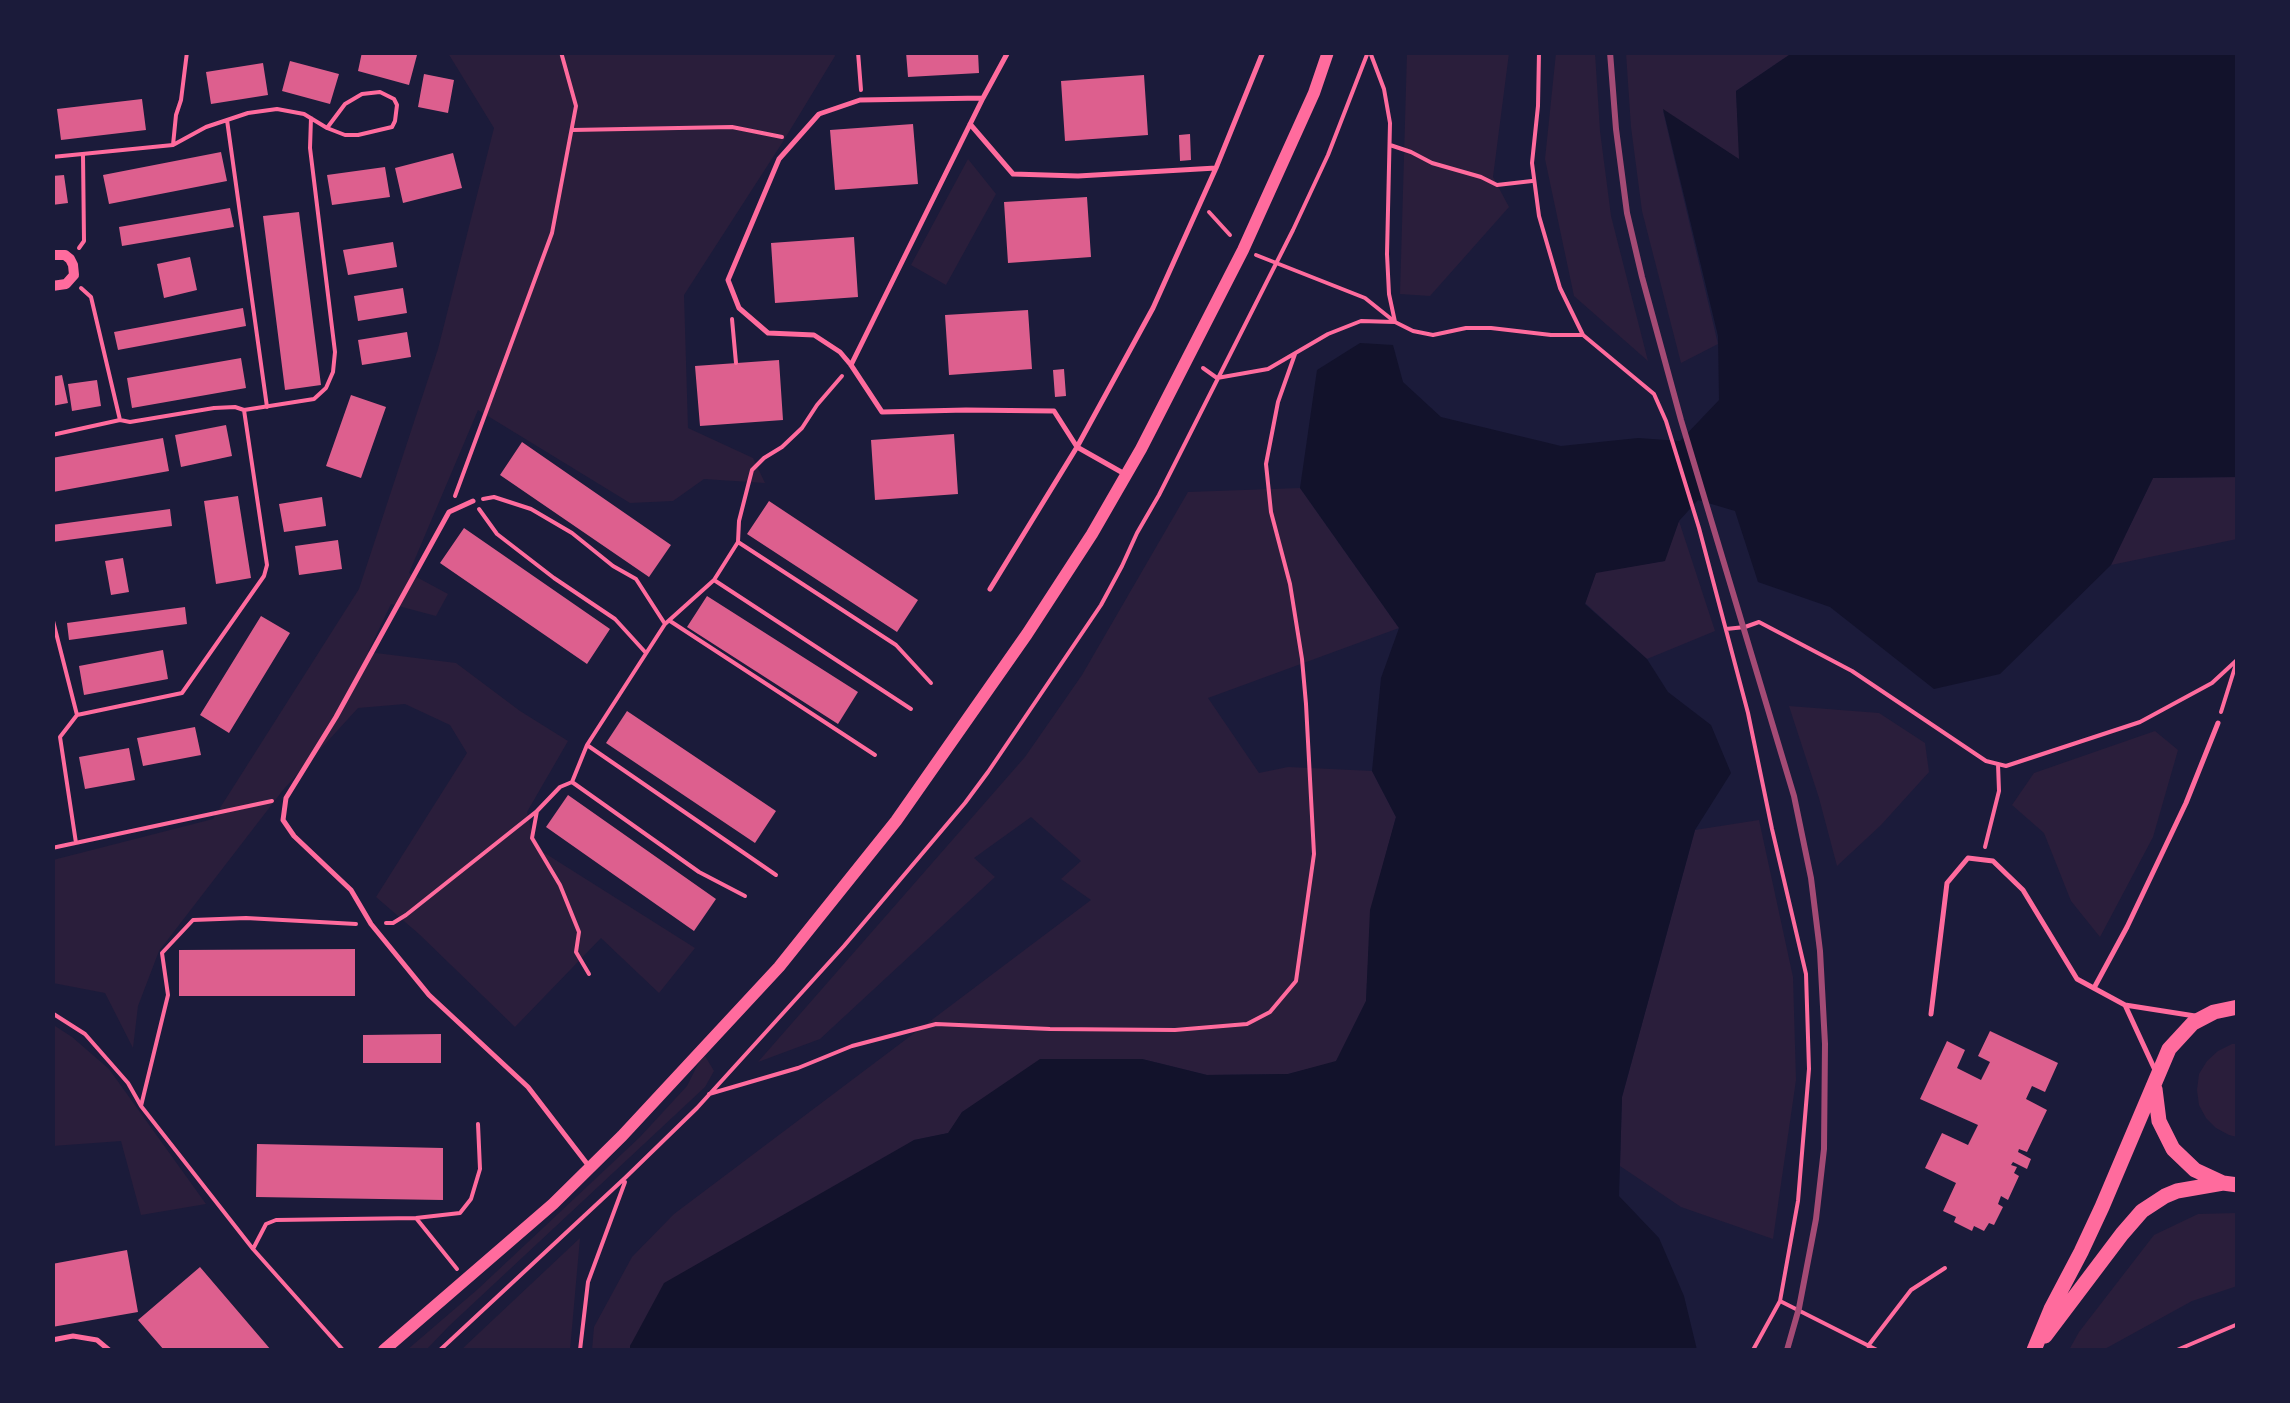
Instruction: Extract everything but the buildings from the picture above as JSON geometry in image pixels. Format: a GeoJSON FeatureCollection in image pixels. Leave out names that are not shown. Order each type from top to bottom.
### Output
{"type":"FeatureCollection","features":[{"type":"Feature","properties":{"kind":"highway"},"geometry":{"type":"LineString","coordinates":[[2035,1349],[2176,1039],[2208,1014],[2238,1007]]}},
{"type":"Feature","properties":{"kind":"highway"},"geometry":{"type":"LineString","coordinates":[[2156,1080],[2159,1121],[2173,1148],[2195,1170],[2230,1184]]}},
{"type":"Feature","properties":{"kind":"highway"},"geometry":{"type":"LineString","coordinates":[[2035,1349],[2142,1210],[2177,1192],[2230,1184]]}},
{"type":"Feature","properties":{"kind":"street"},"geometry":{"type":"LineString","coordinates":[[384,1350],[590,1167],[701,1052],[779,967],[918,790],[1017,650],[1126,475],[1243,250],[1314,93],[1328,52]]}},
{"type":"Feature","properties":{"kind":"street"},"geometry":{"type":"LineString","coordinates":[[52,254],[70,259],[74,274],[71,280],[52,286]]}},
{"type":"Feature","properties":{"kind":"lane"},"geometry":{"type":"LineString","coordinates":[[851,365],[1008,52]]}},
{"type":"Feature","properties":{"kind":"lane"},"geometry":{"type":"LineString","coordinates":[[990,589],[1077,447],[1153,308],[1264,52]]}},
{"type":"Feature","properties":{"kind":"lane"},"geometry":{"type":"LineString","coordinates":[[982,98],[860,100],[819,114],[779,158],[728,280],[740,308],[768,333],[814,335],[840,352],[882,412],[1054,411],[1077,447],[1126,475]]}},
{"type":"Feature","properties":{"kind":"lane"},"geometry":{"type":"LineString","coordinates":[[970,124],[1013,174],[1078,176],[1216,168]]}},
{"type":"Feature","properties":{"kind":"lane"},"geometry":{"type":"LineString","coordinates":[[473,501],[449,512],[336,717],[286,798],[283,820],[294,836],[350,890],[371,924],[429,995],[528,1087],[590,1167]]}},
{"type":"Feature","properties":{"kind":"lane"},"geometry":{"type":"LineString","coordinates":[[2094,988],[2186,803],[2218,724]]}},
{"type":"Feature","properties":{"kind":"lane"},"geometry":{"type":"LineString","coordinates":[[1931,1014],[1948,884],[1968,858],[1994,861],[2023,890],[2077,979],[2125,1005],[2208,1014]]}},
{"type":"Feature","properties":{"kind":"lane"},"geometry":{"type":"LineString","coordinates":[[2125,1005],[2156,1080]]}},
{"type":"Feature","properties":{"kind":"lane"},"geometry":{"type":"LineString","coordinates":[[52,1340],[72,1336],[96,1340],[110,1350]]}},
{"type":"Feature","properties":{"kind":"path"},"geometry":{"type":"LineString","coordinates":[[173,145],[187,52]]}},
{"type":"Feature","properties":{"kind":"path"},"geometry":{"type":"LineString","coordinates":[[449,512],[552,232],[576,106],[561,52]]}},
{"type":"Feature","properties":{"kind":"path"},"geometry":{"type":"LineString","coordinates":[[858,52],[860,100]]}},
{"type":"Feature","properties":{"kind":"path"},"geometry":{"type":"LineString","coordinates":[[1370,52],[1384,89],[1390,123],[1387,254],[1395,322]]}},
{"type":"Feature","properties":{"kind":"path"},"geometry":{"type":"LineString","coordinates":[[1538,52],[1532,163],[1539,216],[1560,288],[1583,335],[1654,394],[1666,421],[1748,713],[1806,974],[1809,1070],[1798,1201],[1780,1301],[1753,1350]]}},
{"type":"Feature","properties":{"kind":"path"},"geometry":{"type":"LineString","coordinates":[[52,158],[173,145],[206,127],[248,113],[277,109],[304,114],[327,128],[345,135],[386,130],[395,121],[397,105],[380,92],[362,94],[345,104],[327,128]]}},
{"type":"Feature","properties":{"kind":"path"},"geometry":{"type":"LineString","coordinates":[[52,435],[120,420],[130,422],[214,408],[244,410],[314,398],[326,388],[335,352],[310,148],[312,118]]}},
{"type":"Feature","properties":{"kind":"path"},"geometry":{"type":"LineString","coordinates":[[227,120],[266,406]]}},
{"type":"Feature","properties":{"kind":"path"},"geometry":{"type":"LineString","coordinates":[[572,130],[732,127],[796,140]]}},
{"type":"Feature","properties":{"kind":"path"},"geometry":{"type":"LineString","coordinates":[[1390,145],[1497,185],[1534,181]]}},
{"type":"Feature","properties":{"kind":"path"},"geometry":{"type":"LineString","coordinates":[[70,259],[84,241],[83,155]]}},
{"type":"Feature","properties":{"kind":"path"},"geometry":{"type":"LineString","coordinates":[[1201,203],[1243,250],[1365,298],[1395,322],[1414,331],[1433,335],[1491,328],[1550,336],[1583,335]]}},
{"type":"Feature","properties":{"kind":"path"},"geometry":{"type":"LineString","coordinates":[[71,280],[92,297],[120,420]]}},
{"type":"Feature","properties":{"kind":"path"},"geometry":{"type":"LineString","coordinates":[[736,300],[730,324],[736,363]]}},
{"type":"Feature","properties":{"kind":"path"},"geometry":{"type":"LineString","coordinates":[[1216,378],[1268,369],[1328,334],[1361,321],[1395,322]]}},
{"type":"Feature","properties":{"kind":"path"},"geometry":{"type":"LineString","coordinates":[[710,1094],[798,1068],[852,1046],[936,1024],[1175,1030],[1247,1024],[1270,1012],[1296,981],[1314,854],[1307,720],[1302,658],[1290,584],[1271,512],[1266,464],[1278,402],[1295,354]]}},
{"type":"Feature","properties":{"kind":"path"},"geometry":{"type":"LineString","coordinates":[[141,1106],[168,995],[162,953],[193,920],[393,923],[538,811],[560,787],[572,782],[587,746],[667,623],[714,580],[738,542],[752,470],[802,428],[851,365]]}},
{"type":"Feature","properties":{"kind":"path"},"geometry":{"type":"LineString","coordinates":[[76,842],[60,736],[77,715],[182,694],[264,576],[267,565],[244,410]]}},
{"type":"Feature","properties":{"kind":"path"},"geometry":{"type":"LineString","coordinates":[[646,654],[615,619],[498,534],[473,501],[494,497],[531,510],[572,533],[636,580],[667,623],[875,754]]}},
{"type":"Feature","properties":{"kind":"path"},"geometry":{"type":"LineString","coordinates":[[738,542],[896,645],[931,684]]}},
{"type":"Feature","properties":{"kind":"path"},"geometry":{"type":"LineString","coordinates":[[714,580],[911,709]]}},
{"type":"Feature","properties":{"kind":"path"},"geometry":{"type":"LineString","coordinates":[[52,617],[77,715]]}},
{"type":"Feature","properties":{"kind":"path"},"geometry":{"type":"LineString","coordinates":[[1726,629],[1759,622],[1852,671],[1986,761],[2006,766],[2140,722],[2212,684],[2238,659]]}},
{"type":"Feature","properties":{"kind":"path"},"geometry":{"type":"LineString","coordinates":[[2218,724],[2238,659]]}},
{"type":"Feature","properties":{"kind":"path"},"geometry":{"type":"LineString","coordinates":[[587,746],[776,876]]}},
{"type":"Feature","properties":{"kind":"path"},"geometry":{"type":"LineString","coordinates":[[1982,860],[1999,791],[1998,764]]}},
{"type":"Feature","properties":{"kind":"path"},"geometry":{"type":"LineString","coordinates":[[572,782],[699,872],[745,896]]}},
{"type":"Feature","properties":{"kind":"path"},"geometry":{"type":"LineString","coordinates":[[52,848],[286,798]]}},
{"type":"Feature","properties":{"kind":"path"},"geometry":{"type":"LineString","coordinates":[[538,811],[532,838],[560,885],[579,932],[576,952],[589,974]]}},
{"type":"Feature","properties":{"kind":"path"},"geometry":{"type":"LineString","coordinates":[[52,1013],[85,1034],[128,1083],[141,1106],[253,1250],[342,1350]]}},
{"type":"Feature","properties":{"kind":"path"},"geometry":{"type":"LineString","coordinates":[[253,1250],[266,1224],[276,1220],[416,1218],[460,1213],[471,1199],[480,1169],[478,1124]]}},
{"type":"Feature","properties":{"kind":"path"},"geometry":{"type":"LineString","coordinates":[[580,1350],[588,1282],[626,1177]]}},
{"type":"Feature","properties":{"kind":"path"},"geometry":{"type":"LineString","coordinates":[[440,1350],[594,1207]]}},
{"type":"Feature","properties":{"kind":"path"},"geometry":{"type":"LineString","coordinates":[[416,1218],[466,1280]]}},
{"type":"Feature","properties":{"kind":"path"},"geometry":{"type":"LineString","coordinates":[[1868,1346],[1912,1290],[1945,1268]]}},
{"type":"Feature","properties":{"kind":"path"},"geometry":{"type":"LineString","coordinates":[[1780,1301],[1877,1350]]}},
{"type":"Feature","properties":{"kind":"path"},"geometry":{"type":"LineString","coordinates":[[2177,1350],[2238,1324]]}},
{"type":"Feature","properties":{"kind":"shaded area"},"geometry":{"type":"Polygon","coordinates":[[[448,53],[835,56],[684,295],[688,428],[753,458],[765,483],[704,479],[673,501],[630,503],[478,410],[409,573],[448,594],[436,616],[391,604],[368,652],[456,663],[568,741],[527,812],[532,833],[543,852],[695,948],[659,993],[601,938],[515,1027],[376,897],[467,753],[450,725],[405,704],[358,708],[283,790],[159,951],[138,1006],[133,1048],[105,993],[53,983],[53,860],[213,819],[359,589],[438,349],[494,128],[448,53]]]}},
{"type":"Feature","properties":{"kind":"shaded area"},"geometry":{"type":"Polygon","coordinates":[[[1407,53],[1509,53],[1493,177],[1509,207],[1430,296],[1400,294],[1407,53]]]}},
{"type":"Feature","properties":{"kind":"shaded area"},"geometry":{"type":"Polygon","coordinates":[[[1556,53],[1595,53],[1611,216],[1648,361],[1574,296],[1545,159],[1556,53]]]}},
{"type":"Feature","properties":{"kind":"shaded area"},"geometry":{"type":"Polygon","coordinates":[[[1626,53],[1792,53],[1736,91],[1740,160],[1663,111],[1718,344],[1681,363],[1642,211],[1626,53]]]}},
{"type":"Feature","properties":{"kind":"shaded area"},"geometry":{"type":"Polygon","coordinates":[[[1792,53],[2237,53],[2237,477],[2153,478],[2111,565],[2000,674],[1934,689],[1830,607],[1758,582],[1735,511],[1698,500],[1679,521],[1665,561],[1596,573],[1585,604],[1647,659],[1668,692],[1711,725],[1731,773],[1695,830],[1622,1097],[1619,1196],[1659,1238],[1684,1296],[1697,1350],[630,1350],[664,1283],[914,1140],[948,1133],[962,1112],[1040,1059],[1142,1059],[1207,1075],[1288,1074],[1336,1061],[1366,1001],[1370,910],[1396,817],[1372,771],[1381,678],[1399,628],[1300,488],[1317,370],[1360,343],[1393,345],[1403,382],[1441,417],[1561,446],[1638,438],[1680,441],[1719,400],[1718,336],[1663,109],[1739,159],[1736,91],[1792,53]]]}},
{"type":"Feature","properties":{"kind":"shaded area"},"geometry":{"type":"Polygon","coordinates":[[[968,159],[996,194],[946,285],[911,265],[968,159]]]}},
{"type":"Feature","properties":{"kind":"shaded area"},"geometry":{"type":"Polygon","coordinates":[[[2237,477],[2237,539],[2111,565],[2153,478],[2237,477]]]}},
{"type":"Feature","properties":{"kind":"shaded area"},"geometry":{"type":"Polygon","coordinates":[[[1300,488],[1399,628],[1208,698],[1259,773],[1288,767],[1372,771],[1396,817],[1371,910],[1366,1001],[1336,1062],[1288,1074],[1207,1075],[1142,1059],[962,1112],[949,1133],[914,1140],[630,1345],[630,1350],[592,1350],[594,1327],[632,1257],[674,1214],[1091,900],[1061,879],[1081,861],[1031,817],[974,858],[995,877],[820,1039],[758,1062],[1025,757],[1082,675],[1188,492],[1300,488]]]}},
{"type":"Feature","properties":{"kind":"shaded area"},"geometry":{"type":"Polygon","coordinates":[[[1679,521],[1715,631],[1647,659],[1585,603],[1596,572],[1664,561],[1679,521]]]}},
{"type":"Feature","properties":{"kind":"shaded area"},"geometry":{"type":"Polygon","coordinates":[[[1789,706],[1879,713],[1925,743],[1929,772],[1837,866],[1819,798],[1789,706]]]}},
{"type":"Feature","properties":{"kind":"shaded area"},"geometry":{"type":"Polygon","coordinates":[[[2155,731],[2178,750],[2153,837],[2100,937],[2071,901],[2044,833],[2012,805],[2034,773],[2155,731]]]}},
{"type":"Feature","properties":{"kind":"shaded area"},"geometry":{"type":"Polygon","coordinates":[[[1759,820],[1793,977],[1796,1080],[1773,1239],[1681,1207],[1620,1166],[1622,1097],[1695,830],[1759,820]]]}},
{"type":"Feature","properties":{"kind":"shaded area"},"geometry":{"type":"Polygon","coordinates":[[[52,1024],[109,1069],[206,1204],[141,1215],[121,1141],[53,1146],[52,1024]]]}},
{"type":"Feature","properties":{"kind":"shaded area"},"geometry":{"type":"Polygon","coordinates":[[[2237,1044],[2237,1137],[2216,1128],[2206,1118],[2197,1090],[2199,1074],[2207,1061],[2237,1044]]]}},
{"type":"Feature","properties":{"kind":"shaded area"},"geometry":{"type":"Polygon","coordinates":[[[705,1056],[714,1071],[705,1087],[426,1350],[407,1350],[640,1137],[687,1086],[705,1056]]]}},
{"type":"Feature","properties":{"kind":"shaded area"},"geometry":{"type":"Polygon","coordinates":[[[2237,1213],[2237,1286],[2192,1301],[2103,1350],[2069,1350],[2154,1235],[2198,1214],[2237,1213]]]}},
{"type":"Feature","properties":{"kind":"shaded area"},"geometry":{"type":"Polygon","coordinates":[[[580,1238],[570,1350],[461,1350],[580,1238]]]}},
{"type":"Feature","properties":{"kind":"railway"},"geometry":{"type":"LineString","coordinates":[[1610,52],[1627,213],[1642,277],[1794,796],[1811,878],[1825,1044],[1824,1149],[1816,1219],[1787,1350]]}}]}
